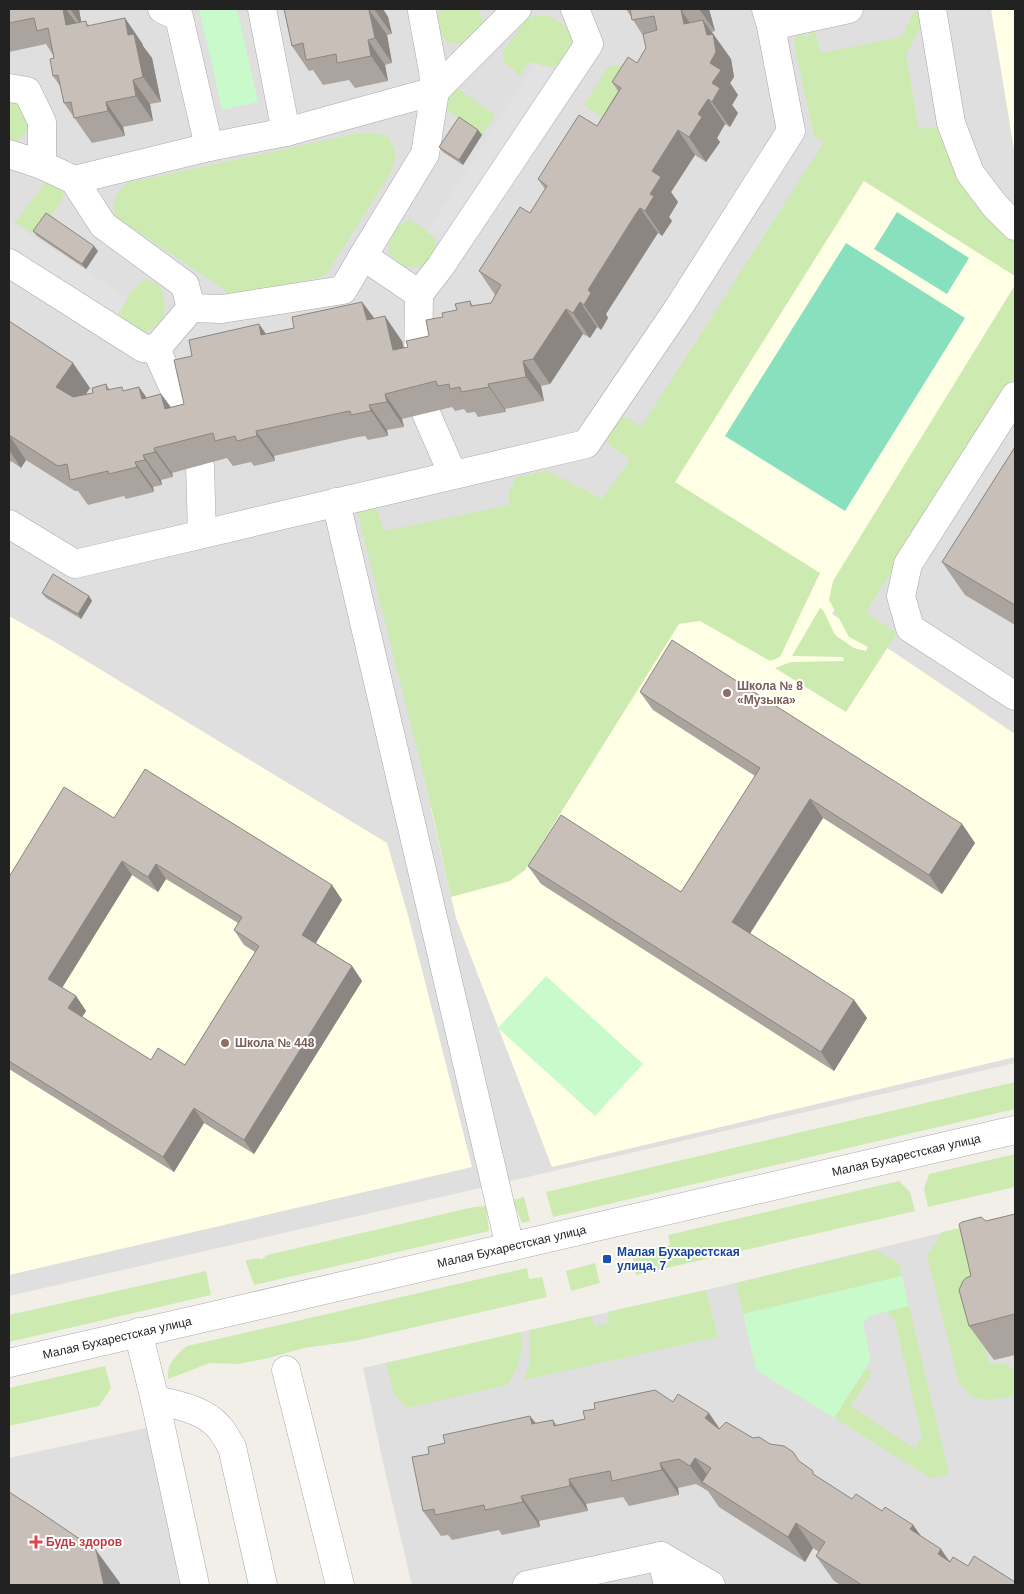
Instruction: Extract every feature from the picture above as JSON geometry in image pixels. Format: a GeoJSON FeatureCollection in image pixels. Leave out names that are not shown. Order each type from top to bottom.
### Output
{"type":"FeatureCollection","features":[{"type":"Feature","properties":{"kind":"street"},"geometry":{"type":"LineString","coordinates":[[162,9],[179,17],[209,147]]}},
{"type":"Feature","properties":{"kind":"street"},"geometry":{"type":"LineString","coordinates":[[262,9],[286,132]]}},
{"type":"Feature","properties":{"kind":"street"},"geometry":{"type":"LineString","coordinates":[[343,290],[425,154],[435,91],[422,9]]}},
{"type":"Feature","properties":{"kind":"street"},"geometry":{"type":"LineString","coordinates":[[74,180],[209,147],[286,132],[435,91],[517,9]]}},
{"type":"Feature","properties":{"kind":"street"},"geometry":{"type":"LineString","coordinates":[[191,308],[222,309],[343,290],[409,287],[440,267],[589,44],[575,9]]}},
{"type":"Feature","properties":{"kind":"street"},"geometry":{"type":"LineString","coordinates":[[9,524],[75,564],[586,444],[679,307],[791,131],[768,18],[806,17],[849,9]]}},
{"type":"Feature","properties":{"kind":"street"},"geometry":{"type":"LineString","coordinates":[[932,9],[951,123],[970,173],[995,206],[1015,226]]}},
{"type":"Feature","properties":{"kind":"street"},"geometry":{"type":"LineString","coordinates":[[9,88],[27,91],[42,122],[42,165]]}},
{"type":"Feature","properties":{"kind":"street"},"geometry":{"type":"LineString","coordinates":[[9,154],[42,165],[74,180],[103,224],[185,285],[191,308]]}},
{"type":"Feature","properties":{"kind":"street"},"geometry":{"type":"LineString","coordinates":[[363,256],[409,287]]}},
{"type":"Feature","properties":{"kind":"street"},"geometry":{"type":"LineString","coordinates":[[9,263],[143,348],[156,349]]}},
{"type":"Feature","properties":{"kind":"street"},"geometry":{"type":"LineString","coordinates":[[409,287],[418,373]]}},
{"type":"Feature","properties":{"kind":"street"},"geometry":{"type":"LineString","coordinates":[[156,349],[191,308]]}},
{"type":"Feature","properties":{"kind":"street"},"geometry":{"type":"LineString","coordinates":[[156,349],[193,431]]}},
{"type":"Feature","properties":{"kind":"street"},"geometry":{"type":"LineString","coordinates":[[1015,396],[908,564],[901,596],[910,628],[1015,696]]}},
{"type":"Feature","properties":{"kind":"street"},"geometry":{"type":"LineString","coordinates":[[426,413],[453,475]]}},
{"type":"Feature","properties":{"kind":"street"},"geometry":{"type":"LineString","coordinates":[[200,466],[202,534]]}},
{"type":"Feature","properties":{"kind":"street"},"geometry":{"type":"LineString","coordinates":[[336,502],[510,1247]]}},
{"type":"Feature","properties":{"kind":"street","name":"Малая Бухарестская улица"},"geometry":{"type":"LineString","coordinates":[[9,1363],[1015,1130]]}},
{"type":"Feature","properties":{"kind":"street"},"geometry":{"type":"LineString","coordinates":[[138,1332],[155,1400],[195,1585]]}},
{"type":"Feature","properties":{"kind":"street"},"geometry":{"type":"LineString","coordinates":[[286,1370],[340,1585]]}},
{"type":"Feature","properties":{"kind":"street"},"geometry":{"type":"LineString","coordinates":[[155,1400],[184,1407],[205,1415],[220,1428],[232,1447],[263,1585]]}},
{"type":"Feature","properties":{"kind":"street"},"geometry":{"type":"LineString","coordinates":[[527,1585],[661,1556],[710,1585]]}},
{"type":"Feature","properties":{"kind":"street"},"geometry":{"type":"LineString","coordinates":[[661,1556],[668,1585]]}},
{"type":"Feature","properties":{"kind":"shaded area"},"geometry":{"type":"Polygon","coordinates":[[[9,9],[1015,9],[1015,1063],[9,1296],[9,9]]]}},
{"type":"Feature","properties":{"kind":"shaded area"},"geometry":{"type":"Polygon","coordinates":[[[991,9],[1015,9],[1015,156],[991,9]]]}},
{"type":"Feature","properties":{"kind":"shaded area"},"geometry":{"type":"Polygon","coordinates":[[[535,63],[554,70],[443,242],[427,232],[535,63]]]}},
{"type":"Feature","properties":{"kind":"shaded area","name":"Школа № 8 «Музыка»"},"geometry":{"type":"Polygon","coordinates":[[[855,166],[1015,268],[1015,323],[832,614],[892,651],[1015,734],[1015,1057],[552,1167],[456,918],[431,809],[587,547],[855,166]]]}},
{"type":"Feature","properties":{"kind":"shaded area"},"geometry":{"type":"Polygon","coordinates":[[[9,221],[128,298],[116,319],[9,251],[9,221]]]}},
{"type":"Feature","properties":{"kind":"shaded area","name":"Школа № 448"},"geometry":{"type":"Polygon","coordinates":[[[9,616],[387,843],[409,919],[472,1167],[9,1275],[9,616]]]}},
{"type":"Feature","properties":{"kind":"shaded area"},"geometry":{"type":"Polygon","coordinates":[[[1015,1215],[1015,1585],[412,1585],[363,1368],[706,1290],[1015,1215]]]}},
{"type":"Feature","properties":{"kind":"shaded area"},"geometry":{"type":"Polygon","coordinates":[[[174,1422],[210,1585],[9,1585],[9,1458],[174,1422]]]}},
{"type":"Feature","properties":{"kind":"green space"},"geometry":{"type":"Polygon","coordinates":[[[199,9],[237,9],[258,102],[222,110],[199,9]]]}},
{"type":"Feature","properties":{"kind":"green space"},"geometry":{"type":"Polygon","coordinates":[[[442,9],[479,9],[483,25],[466,43],[457,44],[449,42],[439,32],[438,18],[442,9]]]}},
{"type":"Feature","properties":{"kind":"green space"},"geometry":{"type":"Polygon","coordinates":[[[914,11],[921,14],[924,20],[906,55],[919,129],[943,126],[949,153],[964,189],[1015,243],[1015,276],[864,181],[675,482],[820,573],[780,657],[770,661],[700,621],[679,624],[525,870],[510,881],[451,897],[428,793],[358,514],[362,505],[374,506],[377,509],[384,531],[510,505],[508,494],[516,477],[548,471],[602,499],[630,460],[611,446],[606,438],[616,418],[628,418],[641,427],[824,142],[814,136],[795,50],[796,36],[803,32],[805,37],[811,36],[810,31],[814,29],[821,53],[902,37],[914,11]]]}},
{"type":"Feature","properties":{"kind":"green space"},"geometry":{"type":"Polygon","coordinates":[[[545,15],[566,27],[572,42],[569,50],[559,65],[550,67],[529,62],[520,76],[504,61],[503,52],[526,19],[545,15]]]}},
{"type":"Feature","properties":{"kind":"green space"},"geometry":{"type":"Polygon","coordinates":[[[654,59],[619,128],[584,105],[608,67],[654,59]]]}},
{"type":"Feature","properties":{"kind":"green space"},"geometry":{"type":"Polygon","coordinates":[[[457,88],[495,115],[482,135],[447,110],[444,104],[444,92],[457,88]]]}},
{"type":"Feature","properties":{"kind":"green space"},"geometry":{"type":"Polygon","coordinates":[[[9,99],[19,103],[29,122],[22,136],[17,141],[9,144],[9,99]]]}},
{"type":"Feature","properties":{"kind":"green space"},"geometry":{"type":"Polygon","coordinates":[[[359,133],[374,133],[388,137],[396,153],[392,170],[328,272],[322,277],[240,295],[228,292],[115,216],[115,198],[127,183],[359,133]]]}},
{"type":"Feature","properties":{"kind":"green space"},"geometry":{"type":"Polygon","coordinates":[[[53,181],[58,183],[64,195],[37,236],[15,223],[45,182],[53,181]]]}},
{"type":"Feature","properties":{"kind":"green space"},"geometry":{"type":"Polygon","coordinates":[[[897,212],[969,258],[947,294],[874,249],[897,212]]]}},
{"type":"Feature","properties":{"kind":"green space"},"geometry":{"type":"Polygon","coordinates":[[[410,220],[431,234],[436,244],[423,266],[404,266],[389,253],[390,241],[396,228],[410,220]]]}},
{"type":"Feature","properties":{"kind":"green space"},"geometry":{"type":"Polygon","coordinates":[[[846,243],[965,318],[845,511],[725,436],[846,243]]]}},
{"type":"Feature","properties":{"kind":"green space"},"geometry":{"type":"Polygon","coordinates":[[[146,279],[159,285],[165,307],[161,320],[150,330],[142,333],[116,319],[131,291],[146,279]]]}},
{"type":"Feature","properties":{"kind":"green space"},"geometry":{"type":"Polygon","coordinates":[[[1015,285],[1015,375],[866,612],[897,633],[846,712],[775,668],[791,662],[844,661],[843,657],[792,656],[820,608],[823,610],[835,635],[854,648],[866,651],[868,647],[849,637],[829,600],[833,581],[1015,285]]]}},
{"type":"Feature","properties":{"kind":"green space"},"geometry":{"type":"Polygon","coordinates":[[[546,976],[643,1064],[595,1116],[498,1028],[546,976]]]}},
{"type":"Feature","properties":{"kind":"green space"},"geometry":{"type":"Polygon","coordinates":[[[1015,1082],[1015,1109],[553,1217],[546,1192],[1015,1082]]]}},
{"type":"Feature","properties":{"kind":"green space"},"geometry":{"type":"Polygon","coordinates":[[[1015,1154],[1015,1187],[928,1207],[924,1189],[929,1174],[1015,1154]]]}},
{"type":"Feature","properties":{"kind":"green space"},"geometry":{"type":"Polygon","coordinates":[[[899,1181],[910,1192],[915,1211],[636,1275],[632,1254],[670,1245],[668,1235],[899,1181]]]}},
{"type":"Feature","properties":{"kind":"green space"},"geometry":{"type":"Polygon","coordinates":[[[524,1197],[530,1221],[522,1223],[513,1200],[524,1197]]]}},
{"type":"Feature","properties":{"kind":"green space"},"geometry":{"type":"Polygon","coordinates":[[[486,1206],[489,1231],[254,1285],[246,1262],[246,1260],[259,1258],[261,1260],[267,1255],[474,1207],[486,1206]]]}},
{"type":"Feature","properties":{"kind":"green space"},"geometry":{"type":"Polygon","coordinates":[[[969,1226],[979,1325],[990,1364],[1004,1363],[1015,1370],[1015,1395],[991,1399],[977,1398],[965,1390],[959,1382],[927,1256],[942,1232],[969,1226]]]}},
{"type":"Feature","properties":{"kind":"green space"},"geometry":{"type":"Polygon","coordinates":[[[876,1250],[899,1263],[902,1276],[743,1314],[736,1283],[876,1250]]]}},
{"type":"Feature","properties":{"kind":"green space"},"geometry":{"type":"Polygon","coordinates":[[[595,1263],[600,1283],[571,1291],[566,1271],[595,1263]]]}},
{"type":"Feature","properties":{"kind":"green space"},"geometry":{"type":"Polygon","coordinates":[[[527,1268],[529,1279],[542,1277],[547,1297],[354,1341],[304,1348],[269,1358],[238,1364],[210,1363],[168,1379],[170,1364],[187,1346],[527,1268]]]}},
{"type":"Feature","properties":{"kind":"green space"},"geometry":{"type":"Polygon","coordinates":[[[206,1271],[211,1295],[9,1342],[9,1315],[206,1271]]]}},
{"type":"Feature","properties":{"kind":"green space"},"geometry":{"type":"Polygon","coordinates":[[[902,1276],[909,1306],[869,1316],[863,1324],[871,1360],[834,1418],[756,1370],[743,1314],[902,1276]]]}},
{"type":"Feature","properties":{"kind":"green space"},"geometry":{"type":"Polygon","coordinates":[[[706,1290],[718,1337],[524,1380],[530,1360],[530,1330],[591,1316],[594,1326],[609,1323],[607,1312],[706,1290]]]}},
{"type":"Feature","properties":{"kind":"green space"},"geometry":{"type":"Polygon","coordinates":[[[909,1306],[949,1474],[932,1479],[834,1418],[866,1369],[872,1373],[851,1406],[915,1449],[922,1436],[894,1317],[889,1318],[888,1311],[909,1306]]]}},
{"type":"Feature","properties":{"kind":"green space"},"geometry":{"type":"Polygon","coordinates":[[[521,1332],[522,1347],[519,1360],[507,1385],[407,1408],[394,1395],[386,1363],[521,1332]]]}},
{"type":"Feature","properties":{"kind":"green space"},"geometry":{"type":"Polygon","coordinates":[[[105,1366],[111,1388],[99,1406],[9,1426],[9,1388],[105,1366]]]}},
{"type":"Feature","properties":{"kind":"building"},"geometry":{"type":"Polygon","coordinates":[[[9,9],[63,9],[66,25],[86,21],[87,26],[125,18],[128,35],[134,34],[143,77],[133,80],[136,96],[106,102],[108,111],[74,118],[71,102],[64,103],[58,75],[53,76],[50,59],[54,58],[48,28],[37,31],[34,18],[9,23],[9,9]]]}},
{"type":"Feature","properties":{"kind":"building"},"geometry":{"type":"Polygon","coordinates":[[[284,9],[374,9],[369,10],[375,38],[368,40],[371,56],[337,63],[336,54],[306,60],[303,43],[292,46],[284,9]]]}},
{"type":"Feature","properties":{"kind":"building"},"geometry":{"type":"Polygon","coordinates":[[[630,9],[688,9],[681,10],[684,24],[703,20],[707,35],[713,34],[716,52],[710,63],[721,70],[712,83],[720,88],[712,102],[708,99],[698,114],[702,117],[689,137],[678,130],[652,171],[661,177],[650,194],[654,196],[645,211],[640,208],[635,215],[588,290],[591,293],[584,305],[580,302],[573,313],[566,309],[533,359],[523,361],[526,377],[488,384],[489,387],[461,392],[460,387],[450,389],[449,384],[438,386],[436,381],[385,394],[387,402],[369,405],[371,411],[351,415],[350,411],[256,431],[257,436],[237,441],[235,436],[215,441],[213,433],[154,448],[155,452],[143,455],[145,460],[135,462],[137,467],[109,474],[108,471],[70,480],[67,464],[58,466],[9,435],[9,321],[73,363],[56,387],[73,397],[93,393],[92,388],[106,384],[107,390],[122,387],[123,391],[139,387],[142,399],[161,394],[165,409],[184,404],[174,360],[192,356],[189,340],[259,324],[261,335],[294,328],[292,317],[362,302],[367,320],[385,316],[393,350],[408,347],[406,341],[429,336],[426,320],[443,317],[442,313],[457,310],[455,304],[470,301],[471,306],[491,303],[501,285],[479,271],[520,207],[530,213],[547,186],[538,179],[579,115],[597,126],[621,88],[612,82],[628,57],[637,63],[646,48],[643,34],[657,30],[654,16],[632,20],[630,9]]]}},
{"type":"Feature","properties":{"kind":"building"},"geometry":{"type":"Polygon","coordinates":[[[459,117],[478,130],[459,160],[439,147],[459,117]]]}},
{"type":"Feature","properties":{"kind":"building"},"geometry":{"type":"Polygon","coordinates":[[[46,213],[94,246],[82,264],[33,231],[46,213]]]}},
{"type":"Feature","properties":{"kind":"building"},"geometry":{"type":"Polygon","coordinates":[[[1015,447],[1015,605],[942,562],[1015,447]]]}},
{"type":"Feature","properties":{"kind":"building"},"geometry":{"type":"Polygon","coordinates":[[[53,574],[89,596],[78,614],[42,593],[53,574]]]}},
{"type":"Feature","properties":{"kind":"building"},"geometry":{"type":"Polygon","coordinates":[[[672,640],[962,824],[929,875],[810,799],[732,922],[854,1000],[821,1052],[528,866],[561,815],[681,892],[760,768],[640,692],[672,640]]]}},
{"type":"Feature","properties":{"kind":"building"},"geometry":{"type":"Polygon","coordinates":[[[145,769],[332,885],[302,935],[352,966],[244,1140],[194,1108],[163,1157],[9,1061],[9,877],[64,787],[114,818],[145,769]],[[122,861],[48,979],[76,996],[68,1008],[151,1060],[158,1048],[185,1065],[259,946],[234,930],[242,917],[156,864],[148,877],[122,861]]]}},
{"type":"Feature","properties":{"kind":"building"},"geometry":{"type":"Polygon","coordinates":[[[1015,1214],[1015,1314],[969,1326],[959,1290],[963,1281],[971,1276],[959,1224],[981,1217],[986,1221],[1015,1214]]]}},
{"type":"Feature","properties":{"kind":"building"},"geometry":{"type":"Polygon","coordinates":[[[655,1390],[673,1402],[678,1394],[709,1413],[705,1418],[719,1429],[726,1422],[753,1438],[759,1437],[770,1444],[784,1446],[793,1452],[799,1461],[813,1471],[813,1474],[852,1499],[856,1494],[882,1511],[885,1507],[913,1525],[910,1529],[941,1549],[938,1554],[950,1562],[953,1557],[968,1566],[974,1556],[1015,1582],[1015,1585],[862,1585],[816,1556],[825,1542],[796,1523],[788,1537],[702,1482],[711,1468],[695,1458],[690,1466],[679,1459],[660,1463],[662,1470],[612,1481],[610,1471],[569,1479],[570,1486],[521,1496],[523,1502],[485,1510],[484,1505],[435,1515],[434,1509],[423,1511],[412,1457],[429,1454],[428,1447],[445,1443],[443,1435],[530,1416],[532,1424],[553,1420],[554,1426],[585,1419],[583,1411],[595,1409],[594,1403],[655,1390]]]}},
{"type":"Feature","properties":{"kind":"building"},"geometry":{"type":"Polygon","coordinates":[[[9,1492],[96,1550],[104,1585],[10,1585],[9,1492]]]}},
{"type":"Feature","properties":{"kind":"place","name":"Школа № 8 «Музыка»"},"geometry":{"type":"Point","coordinates":[727,693]}},
{"type":"Feature","properties":{"kind":"place","name":"Школа № 448"},"geometry":{"type":"Point","coordinates":[225,1043]}},
{"type":"Feature","properties":{"kind":"place","name":"Малая Бухарестская улица, 7"},"geometry":{"type":"Point","coordinates":[607,1259]}},
{"type":"Feature","properties":{"kind":"place","name":"Будь здоров"},"geometry":{"type":"Point","coordinates":[36,1542]}}]}
